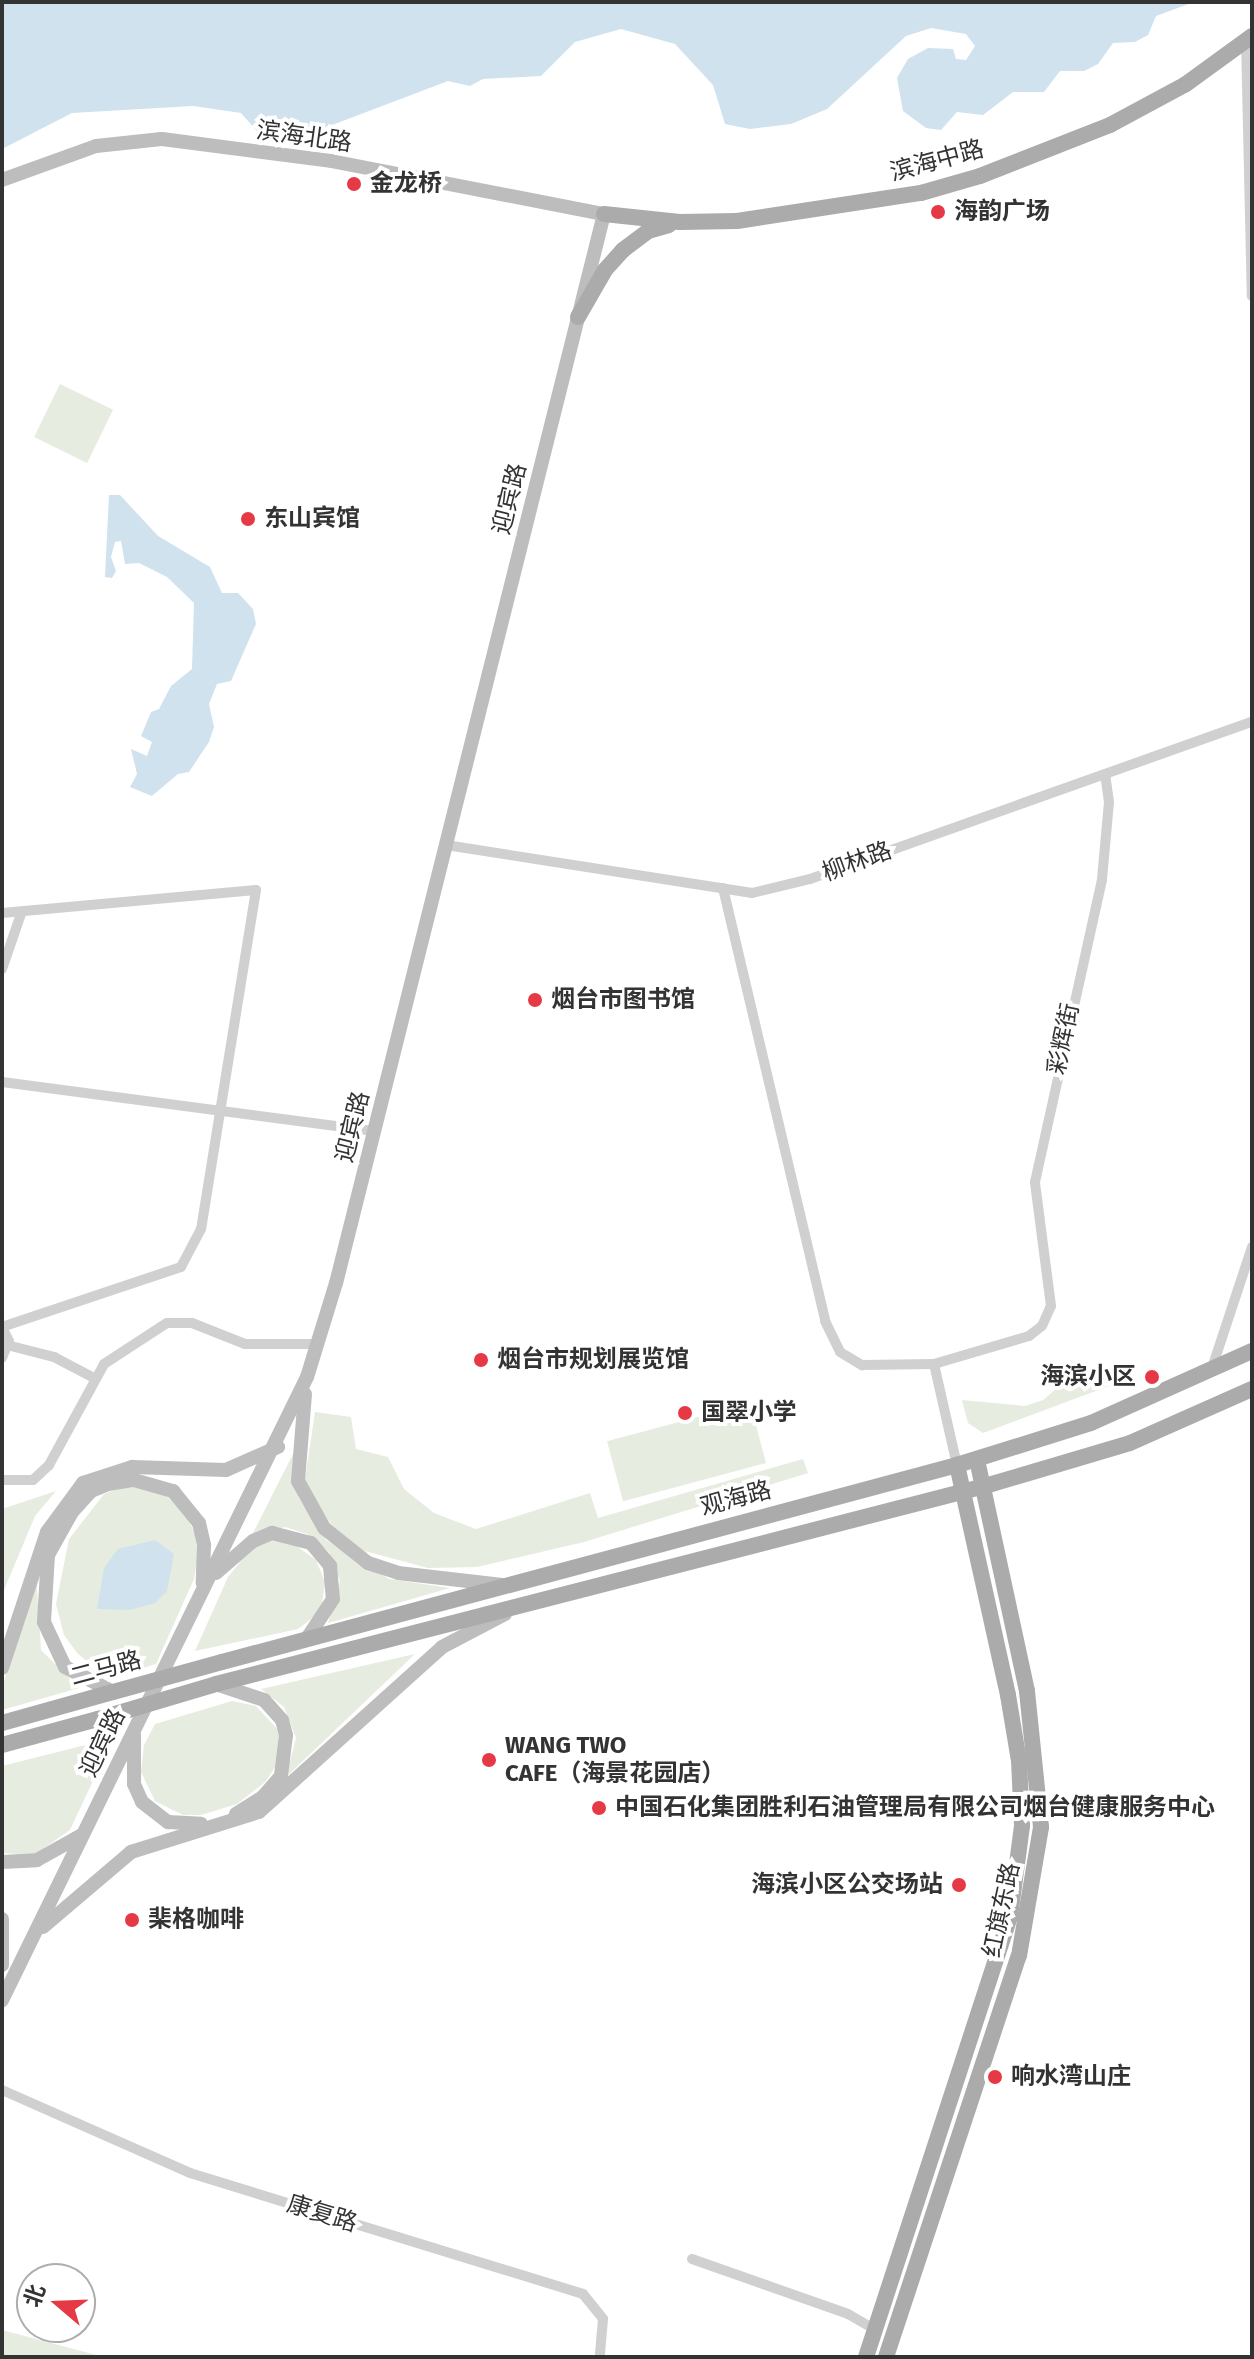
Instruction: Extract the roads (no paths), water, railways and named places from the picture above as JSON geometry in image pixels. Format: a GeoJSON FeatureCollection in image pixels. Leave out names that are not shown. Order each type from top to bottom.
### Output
{"type":"FeatureCollection","features":[{"type":"Feature","properties":{"kind":"main road","name":"滨海中路"},"geometry":{"type":"LineString","coordinates":[[604,214],[680,222],[737,221],[869,202],[980,176],[1110,125],[1186,84],[1249,38]]}},
{"type":"Feature","properties":{"kind":"main road","name":"滨海北路"},"geometry":{"type":"LineString","coordinates":[[2,180],[96,146],[162,139],[331,161],[604,214]]}},
{"type":"Feature","properties":{"kind":"main road","name":"迎宾路"},"geometry":{"type":"LineString","coordinates":[[2,2000],[134,1728],[278,1447],[307,1377],[374,1131],[604,214]]}},
{"type":"Feature","properties":{"kind":"main road"},"geometry":{"type":"LineString","coordinates":[[578,317],[605,270],[623,250],[648,231],[680,222]]}},
{"type":"Feature","properties":{"kind":"main road","name":"观海路"},"geometry":{"type":"LineString","coordinates":[[222,1662],[977,1459],[1091,1423],[1211,1373],[1252,1351]]}},
{"type":"Feature","properties":{"kind":"main road"},"geometry":{"type":"LineString","coordinates":[[307,1377],[296,1464],[304,1500],[324,1528],[368,1563],[398,1573],[507,1585]]}},
{"type":"Feature","properties":{"kind":"main road"},"geometry":{"type":"LineString","coordinates":[[985,1486],[1130,1443],[1252,1389]]}},
{"type":"Feature","properties":{"kind":"main road"},"geometry":{"type":"LineString","coordinates":[[2,1668],[41,1546],[63,1504],[83,1483],[132,1467],[226,1470],[278,1447]]}},
{"type":"Feature","properties":{"kind":"main road","name":"红旗东路"},"geometry":{"type":"LineString","coordinates":[[889,2349],[1019,1956],[1038,1858],[1037,1760],[985,1486],[977,1459]]}},
{"type":"Feature","properties":{"kind":"main road","name":"红旗东路"},"geometry":{"type":"LineString","coordinates":[[866,2357],[984,1999],[1015,1887],[1022,1826],[1019,1761],[957,1465]]}},
{"type":"Feature","properties":{"kind":"main road"},"geometry":{"type":"LineString","coordinates":[[113,1692],[83,1680],[56,1656],[41,1602],[48,1555],[72,1512],[91,1491],[134,1480],[173,1491],[199,1523],[205,1568],[199,1603]]}},
{"type":"Feature","properties":{"kind":"main road","name":"观海路"},"geometry":{"type":"LineString","coordinates":[[216,1684],[985,1486]]}},
{"type":"Feature","properties":{"kind":"main road"},"geometry":{"type":"LineString","coordinates":[[209,1579],[253,1541],[272,1533],[311,1543],[330,1566],[333,1589],[328,1613],[306,1640]]}},
{"type":"Feature","properties":{"kind":"main road"},"geometry":{"type":"LineString","coordinates":[[37,1932],[131,1852],[259,1812],[442,1647],[521,1607]]}},
{"type":"Feature","properties":{"kind":"main road","name":"二马路"},"geometry":{"type":"LineString","coordinates":[[2,1723],[222,1662]]}},
{"type":"Feature","properties":{"kind":"main road"},"geometry":{"type":"LineString","coordinates":[[134,1728],[134,1784],[154,1813],[187,1826],[233,1816],[263,1797],[281,1776],[286,1735],[282,1720],[264,1700],[216,1684]]}},
{"type":"Feature","properties":{"kind":"main road","name":"二马路"},"geometry":{"type":"LineString","coordinates":[[10,1742],[216,1684]]}},
{"type":"Feature","properties":{"kind":"main road"},"geometry":{"type":"LineString","coordinates":[[2,1754],[10,1742]]}},
{"type":"Feature","properties":{"kind":"main road"},"geometry":{"type":"LineString","coordinates":[[2,1862],[37,1860],[83,1835]]}},
{"type":"Feature","properties":{"kind":"main road"},"geometry":{"type":"LineString","coordinates":[[2,1919],[2,1965]]}},
{"type":"Feature","properties":{"kind":"street"},"geometry":{"type":"LineString","coordinates":[[1249,38],[1252,296]]}},
{"type":"Feature","properties":{"kind":"street","name":"柳林路"},"geometry":{"type":"LineString","coordinates":[[446,845],[752,893],[810,879],[1252,722]]}},
{"type":"Feature","properties":{"kind":"street","name":"彩辉街"},"geometry":{"type":"LineString","coordinates":[[934,1364],[1029,1336],[1042,1326],[1051,1306],[1035,1182],[1102,879],[1109,802],[1105,774]]}},
{"type":"Feature","properties":{"kind":"street"},"geometry":{"type":"LineString","coordinates":[[723,888],[825,1321],[840,1352],[862,1365],[934,1364],[957,1465]]}},
{"type":"Feature","properties":{"kind":"street"},"geometry":{"type":"LineString","coordinates":[[2,913],[256,890],[201,1229],[181,1267],[2,1327],[7,1345],[2,1358]]}},
{"type":"Feature","properties":{"kind":"street"},"geometry":{"type":"LineString","coordinates":[[2,969],[22,911]]}},
{"type":"Feature","properties":{"kind":"street"},"geometry":{"type":"LineString","coordinates":[[2,1082],[374,1131]]}},
{"type":"Feature","properties":{"kind":"street"},"geometry":{"type":"LineString","coordinates":[[1211,1373],[1252,1247]]}},
{"type":"Feature","properties":{"kind":"street"},"geometry":{"type":"LineString","coordinates":[[2,1480],[33,1480],[49,1465],[94,1378],[138,1338],[167,1323],[192,1323],[245,1344],[317,1344]]}},
{"type":"Feature","properties":{"kind":"street"},"geometry":{"type":"LineString","coordinates":[[7,1345],[54,1357],[94,1378]]}},
{"type":"Feature","properties":{"kind":"street","name":"康复路"},"geometry":{"type":"LineString","coordinates":[[2,2090],[190,2173],[583,2294],[603,2319],[600,2357]]}},
{"type":"Feature","properties":{"kind":"street"},"geometry":{"type":"LineString","coordinates":[[692,2259],[848,2314],[875,2329],[889,2349]]}},
{"type":"Feature","properties":{"kind":"water"},"geometry":{"type":"Polygon","coordinates":[[[2,2],[1194,2],[1156,16],[1148,35],[1135,42],[1113,43],[1098,64],[1084,71],[1060,71],[1044,92],[1013,92],[983,115],[957,112],[941,130],[926,128],[903,111],[897,78],[908,59],[928,48],[953,49],[956,59],[966,60],[975,46],[966,34],[931,28],[906,36],[827,109],[791,124],[750,129],[725,124],[713,85],[675,44],[621,29],[575,42],[541,76],[483,79],[470,86],[448,81],[290,141],[263,138],[241,113],[193,106],[72,113],[2,149],[2,2]]]}},
{"type":"Feature","properties":{"kind":"water"},"geometry":{"type":"Polygon","coordinates":[[[109,495],[120,495],[158,536],[210,567],[222,593],[238,593],[253,609],[256,624],[231,681],[217,684],[209,704],[214,727],[209,742],[189,772],[178,774],[152,796],[130,787],[137,774],[131,749],[147,756],[152,742],[141,736],[151,712],[159,709],[171,686],[192,669],[194,603],[167,577],[139,563],[125,564],[121,541],[115,542],[111,557],[116,571],[112,578],[105,577],[109,495]]]}},
{"type":"Feature","properties":{"kind":"water"},"geometry":{"type":"Polygon","coordinates":[[[155,1540],[174,1554],[167,1591],[155,1603],[130,1610],[97,1609],[104,1568],[118,1549],[155,1540]]]}},
{"type":"Feature","properties":{"kind":"place","name":"金龙桥"},"geometry":{"type":"Point","coordinates":[354,184]}},
{"type":"Feature","properties":{"kind":"place","name":"海韵广场"},"geometry":{"type":"Point","coordinates":[938,212]}},
{"type":"Feature","properties":{"kind":"place","name":"东山宾馆"},"geometry":{"type":"Point","coordinates":[248,519]}},
{"type":"Feature","properties":{"kind":"place","name":"烟台市图书馆"},"geometry":{"type":"Point","coordinates":[535,1000]}},
{"type":"Feature","properties":{"kind":"place","name":"烟台市规划展览馆"},"geometry":{"type":"Point","coordinates":[481,1360]}},
{"type":"Feature","properties":{"kind":"place","name":"海滨小区"},"geometry":{"type":"Point","coordinates":[1152,1377]}},
{"type":"Feature","properties":{"kind":"place","name":"国翠小学"},"geometry":{"type":"Point","coordinates":[685,1413]}},
{"type":"Feature","properties":{"kind":"place","name":"WANG TWO CAFE（海景花园店）"},"geometry":{"type":"Point","coordinates":[489,1760]}},
{"type":"Feature","properties":{"kind":"place","name":"中国石化集团胜利石油管理局有限公司烟台健康服务中心"},"geometry":{"type":"Point","coordinates":[599,1808]}},
{"type":"Feature","properties":{"kind":"place","name":"海滨小区公交场站"},"geometry":{"type":"Point","coordinates":[959,1885]}},
{"type":"Feature","properties":{"kind":"place","name":"棐格咖啡"},"geometry":{"type":"Point","coordinates":[132,1920]}},
{"type":"Feature","properties":{"kind":"place","name":"响水湾山庄"},"geometry":{"type":"Point","coordinates":[995,2077]}}]}
